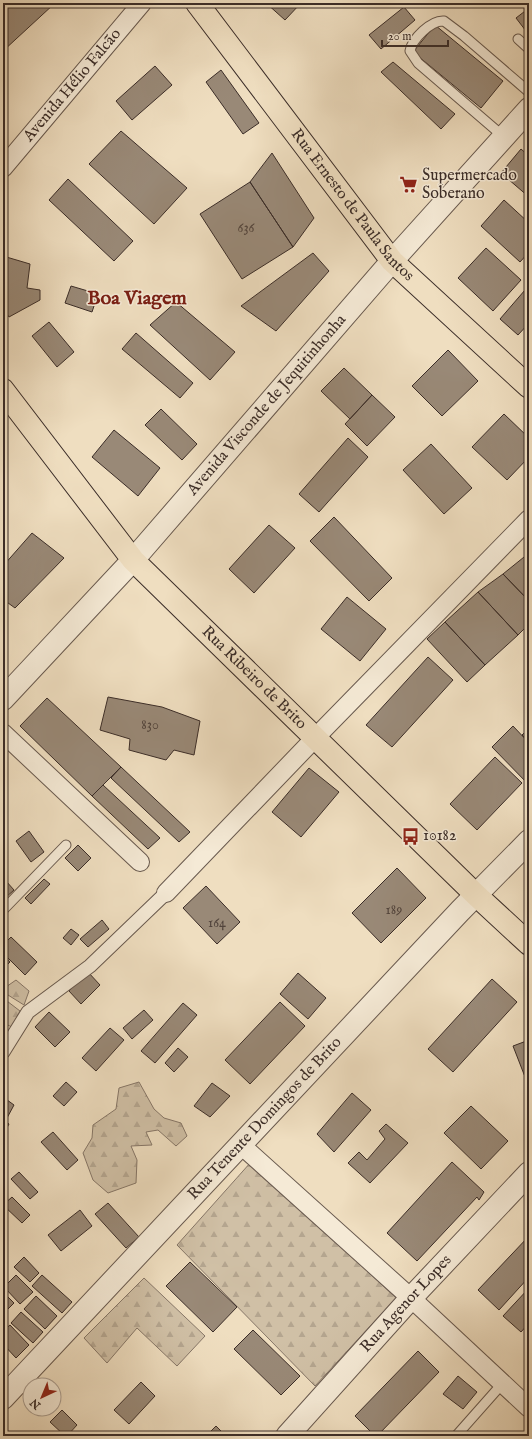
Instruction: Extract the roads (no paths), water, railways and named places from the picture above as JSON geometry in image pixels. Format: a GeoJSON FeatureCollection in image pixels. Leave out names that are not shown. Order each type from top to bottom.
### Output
{"type":"FeatureCollection","features":[{"type":"Feature","properties":{"kind":"main road","name":"Rua Ernesto de Paula Santos"},"geometry":{"type":"LineString","coordinates":[[197,3],[392,261],[529,387]]}},
{"type":"Feature","properties":{"kind":"main road","name":"Rua Ribeiro de Brito"},"geometry":{"type":"LineString","coordinates":[[3,390],[133,560],[476,895],[529,944]]}},
{"type":"Feature","properties":{"kind":"street","name":"Avenida Hélio Falcão"},"geometry":{"type":"LineString","coordinates":[[3,168],[142,3]]}},
{"type":"Feature","properties":{"kind":"street","name":"Avenida Visconde de Jequitinhonha"},"geometry":{"type":"LineString","coordinates":[[3,699],[133,560],[392,261],[529,109]]}},
{"type":"Feature","properties":{"kind":"street"},"geometry":{"type":"LineString","coordinates":[[3,1052],[28,1012],[90,966],[166,893],[529,519]]}},
{"type":"Feature","properties":{"kind":"street"},"geometry":{"type":"LineString","coordinates":[[3,733],[140,862]]}},
{"type":"Feature","properties":{"kind":"street","name":"Rua Tenente Domingos de Brito"},"geometry":{"type":"LineString","coordinates":[[3,1398],[476,895],[529,841]]}},
{"type":"Feature","properties":{"kind":"street"},"geometry":{"type":"LineString","coordinates":[[241,1145],[411,1298],[529,1408]]}},
{"type":"Feature","properties":{"kind":"street","name":"Rua Agenor Lopes"},"geometry":{"type":"LineString","coordinates":[[287,1436],[411,1298],[529,1173]]}},
{"type":"Feature","properties":{"kind":"lane"},"geometry":{"type":"LineString","coordinates":[[504,137],[418,63],[410,51],[411,45],[418,36],[432,24],[444,21],[464,36],[529,92]]}},
{"type":"Feature","properties":{"kind":"lane"},"geometry":{"type":"LineString","coordinates":[[518,39],[529,49]]}},
{"type":"Feature","properties":{"kind":"lane"},"geometry":{"type":"LineString","coordinates":[[3,910],[66,845]]}},
{"type":"Feature","properties":{"kind":"lane"},"geometry":{"type":"LineString","coordinates":[[456,1436],[502,1384]]}},
{"type":"Feature","properties":{"kind":"place","name":"Supermercado Soberano"},"geometry":{"type":"Point","coordinates":[409,185]}},
{"type":"Feature","properties":{"kind":"place","name":"10182"},"geometry":{"type":"Point","coordinates":[410,836]}},
{"type":"Feature","properties":{"kind":"district","name":"Boa Viagem"},"geometry":{"type":"Point","coordinates":[137,298]}}]}
